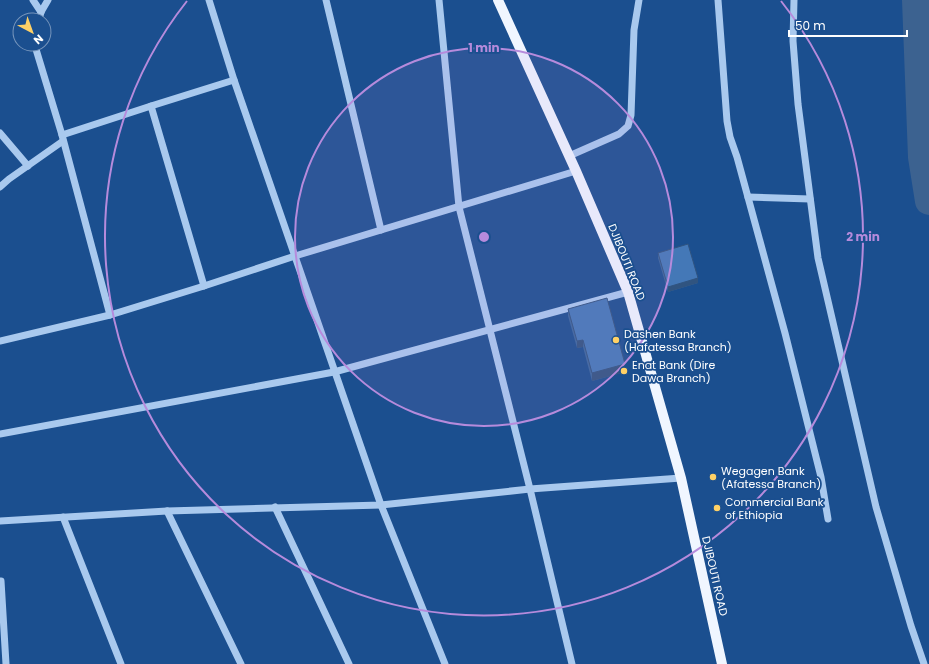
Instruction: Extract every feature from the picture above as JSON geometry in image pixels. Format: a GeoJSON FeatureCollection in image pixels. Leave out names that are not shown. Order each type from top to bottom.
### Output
{"type":"FeatureCollection","features":[{"type":"Feature","properties":{"kind":"main road","name":"DJIBOUTI ROAD"},"geometry":{"type":"LineString","coordinates":[[498,0],[576,171],[628,292],[681,478],[722,664]]}},
{"type":"Feature","properties":{"kind":"street"},"geometry":{"type":"LineString","coordinates":[[33,0],[41,12],[48,0]]}},
{"type":"Feature","properties":{"kind":"street"},"geometry":{"type":"LineString","coordinates":[[208,0],[334,372],[381,505],[443,663]]}},
{"type":"Feature","properties":{"kind":"street"},"geometry":{"type":"LineString","coordinates":[[326,0],[381,230]]}},
{"type":"Feature","properties":{"kind":"street"},"geometry":{"type":"LineString","coordinates":[[439,0],[459,206],[572,664]]}},
{"type":"Feature","properties":{"kind":"street"},"geometry":{"type":"LineString","coordinates":[[569,156],[619,134],[628,126],[631,116],[634,30],[640,0]]}},
{"type":"Feature","properties":{"kind":"street"},"geometry":{"type":"LineString","coordinates":[[718,0],[727,121],[730,137],[737,157],[787,340],[822,477],[828,519]]}},
{"type":"Feature","properties":{"kind":"street"},"geometry":{"type":"LineString","coordinates":[[794,0],[793,40],[798,104],[818,258],[876,507],[911,626],[924,664]]}},
{"type":"Feature","properties":{"kind":"street"},"geometry":{"type":"LineString","coordinates":[[37,52],[63,138],[110,315]]}},
{"type":"Feature","properties":{"kind":"street"},"geometry":{"type":"LineString","coordinates":[[0,187],[63,138],[151,106],[234,80]]}},
{"type":"Feature","properties":{"kind":"street"},"geometry":{"type":"LineString","coordinates":[[151,106],[204,286]]}},
{"type":"Feature","properties":{"kind":"street"},"geometry":{"type":"LineString","coordinates":[[0,133],[28,166]]}},
{"type":"Feature","properties":{"kind":"street"},"geometry":{"type":"LineString","coordinates":[[0,341],[110,315],[295,256],[576,171]]}},
{"type":"Feature","properties":{"kind":"street"},"geometry":{"type":"LineString","coordinates":[[748,197],[810,199]]}},
{"type":"Feature","properties":{"kind":"street"},"geometry":{"type":"LineString","coordinates":[[0,434],[334,372],[628,292]]}},
{"type":"Feature","properties":{"kind":"street"},"geometry":{"type":"LineString","coordinates":[[0,521],[167,511],[381,505],[530,489],[681,478]]}},
{"type":"Feature","properties":{"kind":"street"},"geometry":{"type":"LineString","coordinates":[[275,507],[349,664]]}},
{"type":"Feature","properties":{"kind":"street"},"geometry":{"type":"LineString","coordinates":[[167,511],[241,664]]}},
{"type":"Feature","properties":{"kind":"street"},"geometry":{"type":"LineString","coordinates":[[63,517],[121,664]]}},
{"type":"Feature","properties":{"kind":"street"},"geometry":{"type":"LineString","coordinates":[[1,581],[6,664]]}},
{"type":"Feature","properties":{"kind":"building"},"geometry":{"type":"Polygon","coordinates":[[[688,244],[698,278],[668,287],[658,253],[688,244]]]}},
{"type":"Feature","properties":{"kind":"building"},"geometry":{"type":"Polygon","coordinates":[[[607,298],[625,364],[592,373],[583,340],[577,341],[568,309],[607,298]]]}},
{"type":"Feature","properties":{"kind":"waterway"},"geometry":{"type":"LineString","coordinates":[[916,0],[922,157],[929,201]]}},
{"type":"Feature","properties":{"kind":"place","name":"Dashen Bank (Hafatessa Branch)"},"geometry":{"type":"Point","coordinates":[616,340]}},
{"type":"Feature","properties":{"kind":"place","name":"Enat Bank (Dire Dawa Branch)"},"geometry":{"type":"Point","coordinates":[624,371]}},
{"type":"Feature","properties":{"kind":"place","name":"Wegagen Bank (Afatessa Branch)"},"geometry":{"type":"Point","coordinates":[713,477]}},
{"type":"Feature","properties":{"kind":"place","name":"Commercial Bank of Ethiopia"},"geometry":{"type":"Point","coordinates":[717,508]}}]}
